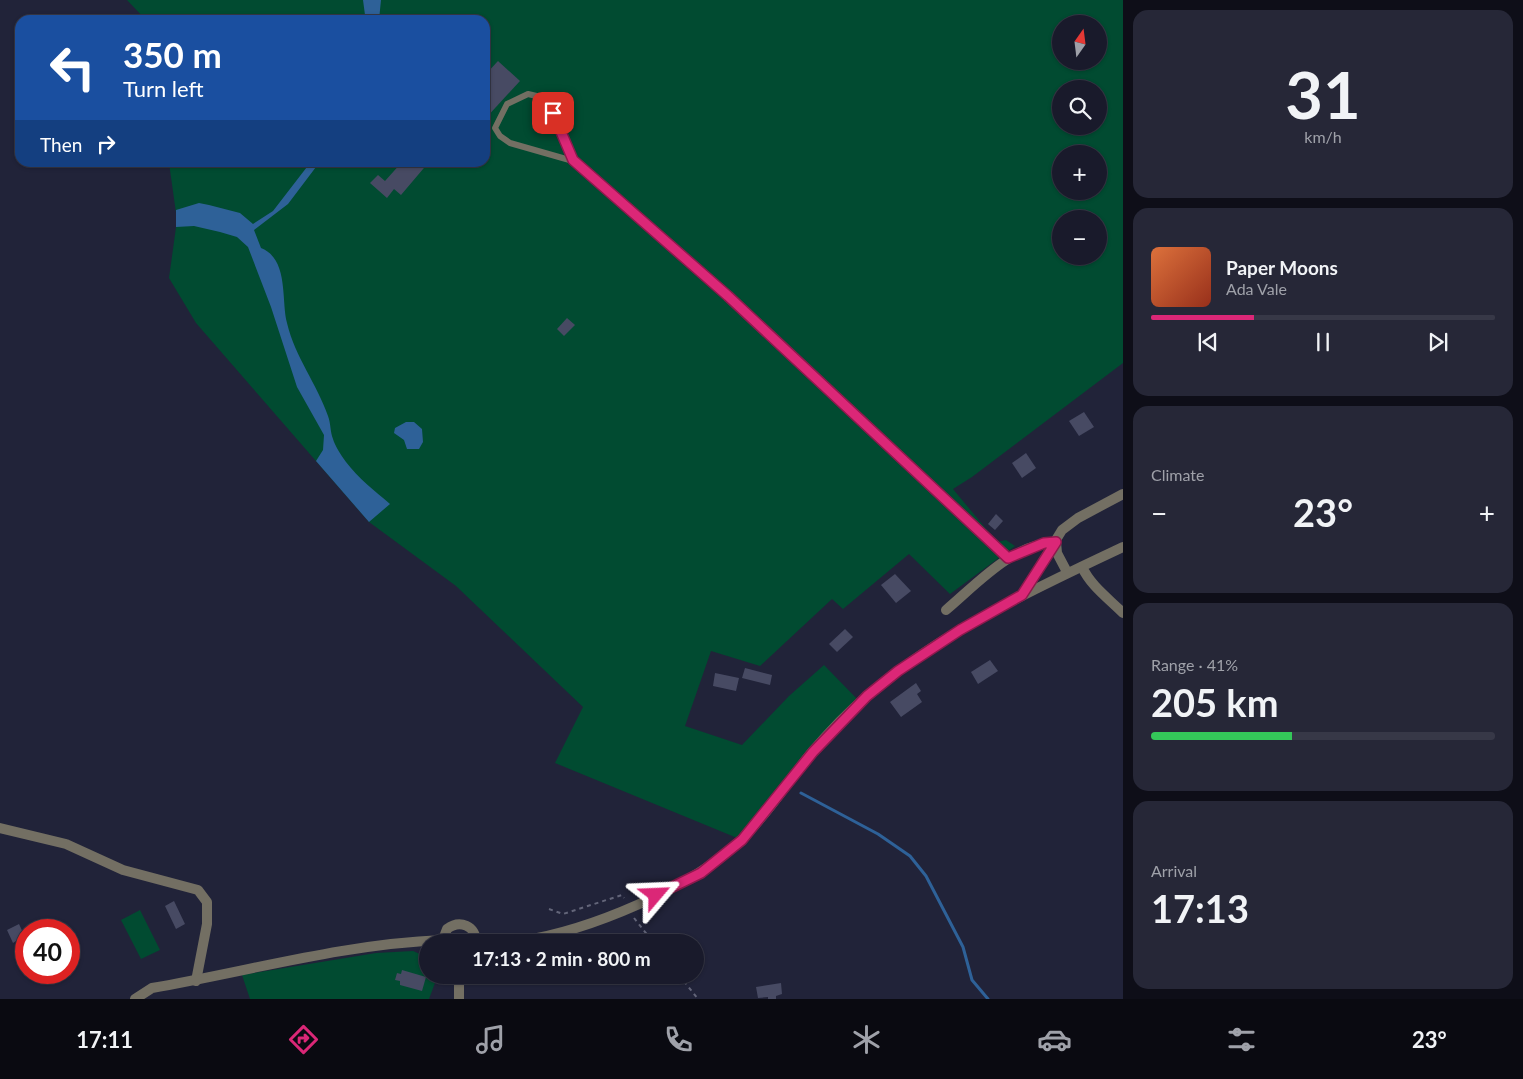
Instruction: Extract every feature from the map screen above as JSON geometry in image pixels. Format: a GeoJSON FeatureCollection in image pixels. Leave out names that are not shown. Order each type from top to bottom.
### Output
{"type":"FeatureCollection","features":[{"type":"Feature","properties":{"kind":"street"},"geometry":{"type":"LineString","coordinates":[[1022,595],[1062,530],[1078,518],[1123,494]]}},
{"type":"Feature","properties":{"kind":"street"},"geometry":{"type":"LineString","coordinates":[[946,610],[1008,558],[1044,543],[1056,542]]}},
{"type":"Feature","properties":{"kind":"street"},"geometry":{"type":"LineString","coordinates":[[1056,542],[1057,553],[1067,572]]}},
{"type":"Feature","properties":{"kind":"street"},"geometry":{"type":"LineString","coordinates":[[551,934],[570,930],[656,895],[701,873],[742,840],[813,752],[867,696],[898,671],[952,636],[1022,595],[1067,572],[1123,548]]}},
{"type":"Feature","properties":{"kind":"street"},"geometry":{"type":"LineString","coordinates":[[1082,566],[1087,577],[1097,589],[1123,613]]}},
{"type":"Feature","properties":{"kind":"street"},"geometry":{"type":"LineString","coordinates":[[0,828],[66,844],[123,870],[198,890],[208,902],[207,924],[196,981]]}},
{"type":"Feature","properties":{"kind":"street"},"geometry":{"type":"LineString","coordinates":[[445,934],[447,929],[457,924],[468,926],[475,934]]}},
{"type":"Feature","properties":{"kind":"street"},"geometry":{"type":"LineString","coordinates":[[134,999],[152,988],[196,981],[291,959],[400,942],[419,942]]}},
{"type":"Feature","properties":{"kind":"street"},"geometry":{"type":"LineString","coordinates":[[459,984],[459,999]]}},
{"type":"Feature","properties":{"kind":"lane"},"geometry":{"type":"LineString","coordinates":[[573,160],[510,143],[500,136],[495,128],[507,104],[528,94],[540,97],[553,113],[573,160],[728,296],[1008,558]]}},
{"type":"Feature","properties":{"kind":"path"},"geometry":{"type":"LineString","coordinates":[[549,909],[563,914],[622,896],[627,902]]}},
{"type":"Feature","properties":{"kind":"path"},"geometry":{"type":"LineString","coordinates":[[634,918],[647,934]]}},
{"type":"Feature","properties":{"kind":"path"},"geometry":{"type":"LineString","coordinates":[[686,984],[698,999]]}},
{"type":"Feature","properties":{"kind":"green space"},"geometry":{"type":"Polygon","coordinates":[[[127,0],[1123,0],[1123,363],[972,477],[953,489],[997,542],[1006,540],[1015,546],[950,594],[909,554],[843,609],[832,599],[760,666],[711,651],[685,726],[742,745],[789,696],[824,665],[860,702],[742,840],[555,763],[583,707],[456,586],[369,522],[196,323],[169,278],[177,220],[170,167],[490,167],[490,15],[141,15],[127,0]]]}},
{"type":"Feature","properties":{"kind":"green space"},"geometry":{"type":"Polygon","coordinates":[[[140,910],[160,950],[141,959],[121,920],[140,910]]]}},
{"type":"Feature","properties":{"kind":"green space"},"geometry":{"type":"Polygon","coordinates":[[[413,951],[419,954],[419,984],[435,984],[429,999],[250,999],[242,975],[376,953],[413,951]]]}},
{"type":"Feature","properties":{"kind":"water"},"geometry":{"type":"Polygon","coordinates":[[[363,0],[381,0],[380,15],[365,15],[363,0]]]}},
{"type":"Feature","properties":{"kind":"water"},"geometry":{"type":"Polygon","coordinates":[[[307,167],[316,167],[288,204],[254,230],[261,248],[270,253],[280,270],[287,323],[295,347],[329,419],[335,445],[356,473],[390,504],[369,522],[316,461],[323,450],[324,435],[297,387],[271,307],[248,247],[237,237],[220,232],[194,226],[176,227],[176,210],[199,203],[240,213],[253,224],[273,211],[307,167]]]}},
{"type":"Feature","properties":{"kind":"water"},"geometry":{"type":"Polygon","coordinates":[[[406,422],[414,422],[422,429],[423,442],[419,449],[407,449],[404,440],[394,433],[395,428],[406,422]]]}},
{"type":"Feature","properties":{"kind":"building"},"geometry":{"type":"Polygon","coordinates":[[[498,61],[520,81],[490,114],[490,70],[498,61]]]}},
{"type":"Feature","properties":{"kind":"building"},"geometry":{"type":"Polygon","coordinates":[[[398,167],[425,167],[401,195],[394,189],[387,198],[370,183],[378,175],[385,181],[398,167]]]}},
{"type":"Feature","properties":{"kind":"building"},"geometry":{"type":"Polygon","coordinates":[[[567,318],[575,325],[564,336],[557,329],[567,318]]]}},
{"type":"Feature","properties":{"kind":"building"},"geometry":{"type":"Polygon","coordinates":[[[1084,412],[1094,427],[1079,436],[1069,421],[1084,412]]]}},
{"type":"Feature","properties":{"kind":"building"},"geometry":{"type":"Polygon","coordinates":[[[1026,453],[1036,468],[1022,478],[1012,463],[1026,453]]]}},
{"type":"Feature","properties":{"kind":"building"},"geometry":{"type":"Polygon","coordinates":[[[996,514],[1003,521],[995,530],[988,524],[996,514]]]}},
{"type":"Feature","properties":{"kind":"building"},"geometry":{"type":"Polygon","coordinates":[[[895,574],[911,591],[896,603],[881,585],[895,574]]]}},
{"type":"Feature","properties":{"kind":"building"},"geometry":{"type":"Polygon","coordinates":[[[845,629],[853,637],[837,652],[829,644],[845,629]]]}},
{"type":"Feature","properties":{"kind":"building"},"geometry":{"type":"Polygon","coordinates":[[[990,660],[998,671],[978,684],[971,672],[990,660]]]}},
{"type":"Feature","properties":{"kind":"building"},"geometry":{"type":"Polygon","coordinates":[[[745,668],[772,675],[770,685],[742,678],[745,668]]]}},
{"type":"Feature","properties":{"kind":"building"},"geometry":{"type":"Polygon","coordinates":[[[715,673],[739,678],[736,691],[713,686],[715,673]]]}},
{"type":"Feature","properties":{"kind":"building"},"geometry":{"type":"Polygon","coordinates":[[[916,683],[921,691],[917,694],[922,702],[901,717],[890,702],[916,683]]]}},
{"type":"Feature","properties":{"kind":"building"},"geometry":{"type":"Polygon","coordinates":[[[174,901],[185,924],[176,929],[165,906],[174,901]]]}},
{"type":"Feature","properties":{"kind":"building"},"geometry":{"type":"Polygon","coordinates":[[[15,926],[15,942],[13,943],[7,930],[15,926]]]}},
{"type":"Feature","properties":{"kind":"building"},"geometry":{"type":"Polygon","coordinates":[[[402,970],[419,975],[419,984],[424,984],[422,991],[400,985],[400,981],[395,980],[397,973],[401,974],[402,970]]]}},
{"type":"Feature","properties":{"kind":"building"},"geometry":{"type":"Polygon","coordinates":[[[781,983],[782,994],[776,996],[776,999],[768,999],[768,997],[758,998],[756,987],[781,983]]]}},
{"type":"Feature","properties":{"kind":"waterway"},"geometry":{"type":"LineString","coordinates":[[801,793],[878,834],[910,856],[926,876],[963,947],[972,980],[988,999]]}},
{"type":"Feature","properties":{"kind":"route"},"geometry":{"type":"LineString","coordinates":[[553,113],[573,160],[728,296],[1008,558],[1044,543],[1056,542],[1047,553],[1022,595],[960,630],[898,671],[867,696],[847,714],[813,752],[742,840],[701,873],[656,895]]}}]}
